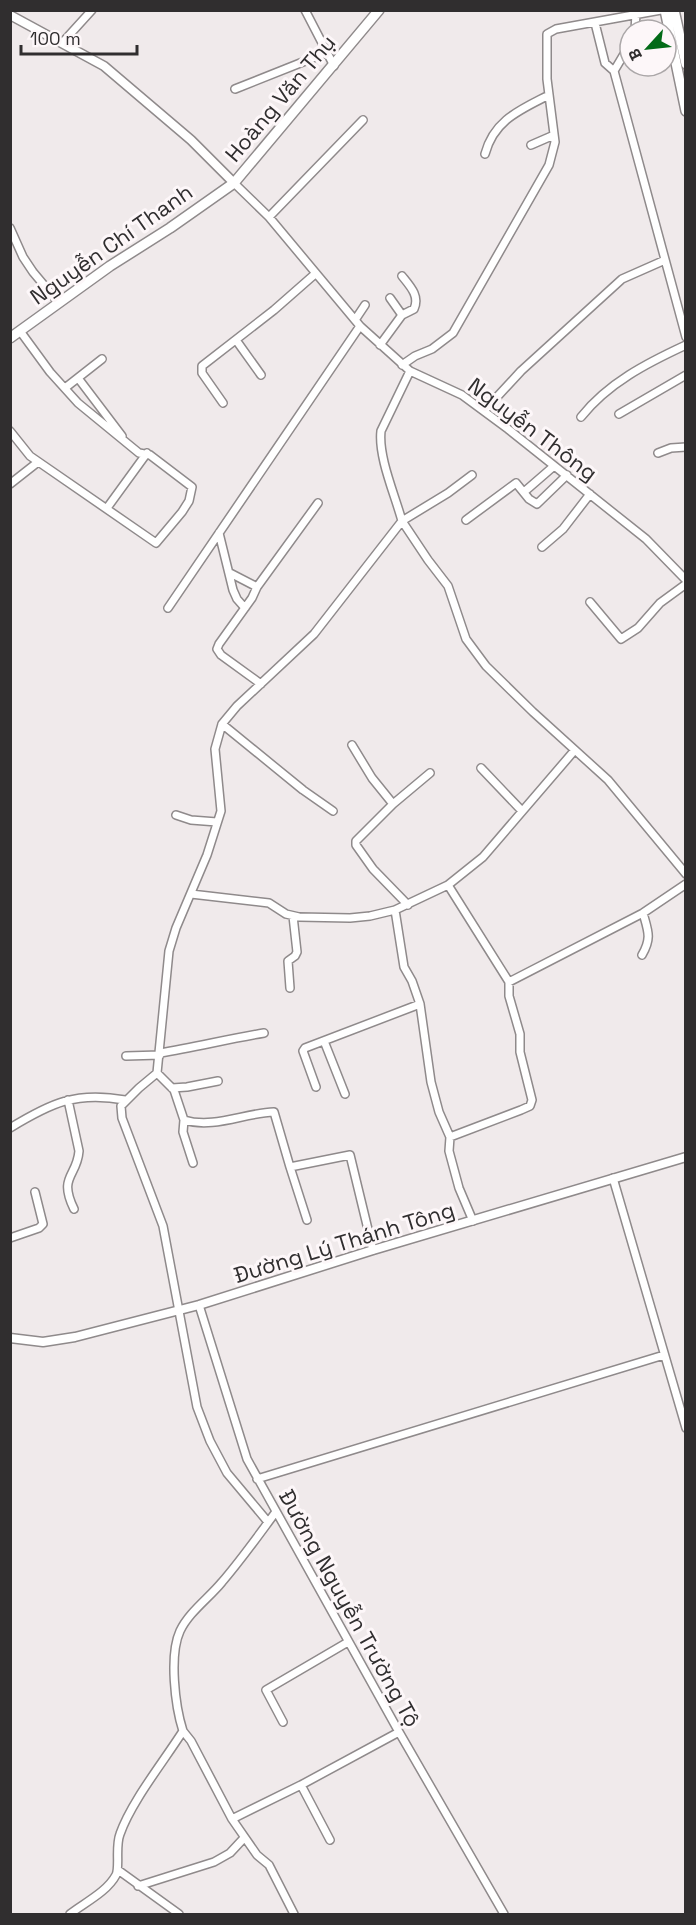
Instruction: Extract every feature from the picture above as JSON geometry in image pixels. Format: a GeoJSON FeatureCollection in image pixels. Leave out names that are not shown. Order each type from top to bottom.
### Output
{"type":"FeatureCollection","features":[{"type":"Feature","properties":{"kind":"main road","name":"Hoàng Văn Thụ"},"geometry":{"type":"LineString","coordinates":[[234,183],[379,10]]}},
{"type":"Feature","properties":{"kind":"main road"},"geometry":{"type":"LineString","coordinates":[[663,10],[686,111]]}},
{"type":"Feature","properties":{"kind":"main road"},"geometry":{"type":"LineString","coordinates":[[674,10],[685,62]]}},
{"type":"Feature","properties":{"kind":"main road","name":"Nguyễn Chí Thanh"},"geometry":{"type":"LineString","coordinates":[[10,338],[110,266],[234,183]]}},
{"type":"Feature","properties":{"kind":"street"},"geometry":{"type":"LineString","coordinates":[[62,43],[92,10]]}},
{"type":"Feature","properties":{"kind":"street"},"geometry":{"type":"LineString","coordinates":[[305,10],[334,66]]}},
{"type":"Feature","properties":{"kind":"street"},"geometry":{"type":"LineString","coordinates":[[402,364],[432,350],[453,333],[549,165],[555,142],[546,79],[548,34],[556,29],[663,10]]}},
{"type":"Feature","properties":{"kind":"street"},"geometry":{"type":"LineString","coordinates":[[636,14],[636,18]]}},
{"type":"Feature","properties":{"kind":"street"},"geometry":{"type":"LineString","coordinates":[[10,15],[104,66],[191,140],[234,183]]}},
{"type":"Feature","properties":{"kind":"street"},"geometry":{"type":"LineString","coordinates":[[595,23],[605,63],[614,71],[686,337]]}},
{"type":"Feature","properties":{"kind":"street"},"geometry":{"type":"LineString","coordinates":[[235,89],[328,52]]}},
{"type":"Feature","properties":{"kind":"street"},"geometry":{"type":"LineString","coordinates":[[614,71],[618,64]]}},
{"type":"Feature","properties":{"kind":"street"},"geometry":{"type":"LineString","coordinates":[[485,153],[489,138],[511,114],[549,95]]}},
{"type":"Feature","properties":{"kind":"street"},"geometry":{"type":"LineString","coordinates":[[269,218],[363,120]]}},
{"type":"Feature","properties":{"kind":"street"},"geometry":{"type":"LineString","coordinates":[[531,145],[554,135]]}},
{"type":"Feature","properties":{"kind":"street","name":"Nguyễn Thông"},"geometry":{"type":"LineString","coordinates":[[234,183],[269,218],[358,323],[380,345],[410,371],[462,395],[567,475],[646,539],[686,582]]}},
{"type":"Feature","properties":{"kind":"street"},"geometry":{"type":"LineString","coordinates":[[10,228],[23,257],[59,303]]}},
{"type":"Feature","properties":{"kind":"street"},"geometry":{"type":"LineString","coordinates":[[484,411],[521,371],[622,279],[665,260]]}},
{"type":"Feature","properties":{"kind":"street"},"geometry":{"type":"LineString","coordinates":[[223,403],[202,373],[201,368],[315,273]]}},
{"type":"Feature","properties":{"kind":"street"},"geometry":{"type":"LineString","coordinates":[[380,345],[402,315],[414,309],[416,303],[416,297],[402,276]]}},
{"type":"Feature","properties":{"kind":"street"},"geometry":{"type":"LineString","coordinates":[[390,298],[402,315]]}},
{"type":"Feature","properties":{"kind":"street"},"geometry":{"type":"LineString","coordinates":[[168,608],[358,323],[365,305]]}},
{"type":"Feature","properties":{"kind":"street"},"geometry":{"type":"LineString","coordinates":[[10,431],[30,456],[156,543],[189,501],[192,487],[147,453],[139,453],[78,403],[50,372],[20,331]]}},
{"type":"Feature","properties":{"kind":"street"},"geometry":{"type":"LineString","coordinates":[[236,340],[261,375]]}},
{"type":"Feature","properties":{"kind":"street"},"geometry":{"type":"LineString","coordinates":[[581,417],[589,407],[625,376],[686,345]]}},
{"type":"Feature","properties":{"kind":"street"},"geometry":{"type":"LineString","coordinates":[[65,388],[102,359]]}},
{"type":"Feature","properties":{"kind":"street"},"geometry":{"type":"LineString","coordinates":[[410,371],[381,431],[384,462],[402,521],[448,586],[466,639],[486,666],[574,751],[608,780],[686,874]]}},
{"type":"Feature","properties":{"kind":"street"},"geometry":{"type":"LineString","coordinates":[[618,414],[686,375]]}},
{"type":"Feature","properties":{"kind":"street"},"geometry":{"type":"LineString","coordinates":[[78,378],[129,445]]}},
{"type":"Feature","properties":{"kind":"street"},"geometry":{"type":"LineString","coordinates":[[658,453],[671,448],[686,447]]}},
{"type":"Feature","properties":{"kind":"street"},"geometry":{"type":"LineString","coordinates":[[107,508],[147,453]]}},
{"type":"Feature","properties":{"kind":"street"},"geometry":{"type":"LineString","coordinates":[[10,484],[38,462]]}},
{"type":"Feature","properties":{"kind":"street"},"geometry":{"type":"LineString","coordinates":[[524,492],[554,466]]}},
{"type":"Feature","properties":{"kind":"street"},"geometry":{"type":"LineString","coordinates":[[268,1522],[227,1473],[210,1441],[197,1407],[163,1226],[122,1118],[121,1106],[157,1073],[170,951],[176,928],[207,855],[221,811],[214,749],[222,724],[237,706],[314,634],[402,521],[448,493],[472,475]]}},
{"type":"Feature","properties":{"kind":"street"},"geometry":{"type":"LineString","coordinates":[[466,520],[516,483],[537,504],[567,475]]}},
{"type":"Feature","properties":{"kind":"street"},"geometry":{"type":"LineString","coordinates":[[542,547],[563,529],[590,494]]}},
{"type":"Feature","properties":{"kind":"street"},"geometry":{"type":"LineString","coordinates":[[261,684],[217,650],[257,587],[318,503]]}},
{"type":"Feature","properties":{"kind":"street"},"geometry":{"type":"LineString","coordinates":[[219,532],[237,599],[245,608]]}},
{"type":"Feature","properties":{"kind":"street"},"geometry":{"type":"LineString","coordinates":[[230,573],[257,587]]}},
{"type":"Feature","properties":{"kind":"street"},"geometry":{"type":"LineString","coordinates":[[590,602],[621,639],[638,628],[660,603],[686,582]]}},
{"type":"Feature","properties":{"kind":"street"},"geometry":{"type":"LineString","coordinates":[[222,724],[303,790],[333,810]]}},
{"type":"Feature","properties":{"kind":"street"},"geometry":{"type":"LineString","coordinates":[[352,745],[372,778],[393,804]]}},
{"type":"Feature","properties":{"kind":"street"},"geometry":{"type":"LineString","coordinates":[[191,894],[269,903],[293,916],[350,918],[395,910],[448,885],[483,857],[574,751]]}},
{"type":"Feature","properties":{"kind":"street"},"geometry":{"type":"LineString","coordinates":[[481,768],[522,811]]}},
{"type":"Feature","properties":{"kind":"street"},"geometry":{"type":"LineString","coordinates":[[408,905],[373,869],[356,845],[356,840],[393,804],[430,773]]}},
{"type":"Feature","properties":{"kind":"street"},"geometry":{"type":"LineString","coordinates":[[176,815],[191,820],[217,822]]}},
{"type":"Feature","properties":{"kind":"street"},"geometry":{"type":"LineString","coordinates":[[509,982],[643,913],[686,884]]}},
{"type":"Feature","properties":{"kind":"street"},"geometry":{"type":"LineString","coordinates":[[448,885],[509,982],[509,996],[520,1034],[520,1052],[532,1100],[530,1106],[450,1137]]}},
{"type":"Feature","properties":{"kind":"street"},"geometry":{"type":"LineString","coordinates":[[395,910],[404,967],[420,1004],[430,1082],[450,1137],[449,1150],[459,1188],[473,1221]]}},
{"type":"Feature","properties":{"kind":"street"},"geometry":{"type":"LineString","coordinates":[[642,955],[648,945],[649,936],[643,913]]}},
{"type":"Feature","properties":{"kind":"street"},"geometry":{"type":"LineString","coordinates":[[290,988],[288,961],[297,952],[293,916]]}},
{"type":"Feature","properties":{"kind":"street"},"geometry":{"type":"LineString","coordinates":[[315,1087],[303,1051],[305,1048],[420,1004]]}},
{"type":"Feature","properties":{"kind":"street"},"geometry":{"type":"LineString","coordinates":[[126,1056],[160,1054],[209,1042],[264,1033]]}},
{"type":"Feature","properties":{"kind":"street"},"geometry":{"type":"LineString","coordinates":[[324,1041],[345,1094]]}},
{"type":"Feature","properties":{"kind":"street"},"geometry":{"type":"LineString","coordinates":[[157,1073],[172,1088],[184,1120],[183,1132],[193,1163]]}},
{"type":"Feature","properties":{"kind":"street"},"geometry":{"type":"LineString","coordinates":[[172,1088],[218,1081]]}},
{"type":"Feature","properties":{"kind":"street"},"geometry":{"type":"LineString","coordinates":[[10,1128],[57,1102],[86,1097],[110,1097],[125,1100]]}},
{"type":"Feature","properties":{"kind":"street"},"geometry":{"type":"LineString","coordinates":[[68,1100],[79,1151],[79,1159],[68,1180],[69,1195],[74,1209]]}},
{"type":"Feature","properties":{"kind":"street"},"geometry":{"type":"LineString","coordinates":[[184,1120],[195,1123],[226,1121],[262,1112],[274,1112],[307,1220]]}},
{"type":"Feature","properties":{"kind":"street"},"geometry":{"type":"LineString","coordinates":[[290,1167],[350,1155],[373,1251]]}},
{"type":"Feature","properties":{"kind":"street","name":"Đường Lý Thánh Tông"},"geometry":{"type":"LineString","coordinates":[[10,1338],[43,1342],[75,1337],[199,1305],[686,1157]]}},
{"type":"Feature","properties":{"kind":"street"},"geometry":{"type":"LineString","coordinates":[[613,1178],[686,1428]]}},
{"type":"Feature","properties":{"kind":"street"},"geometry":{"type":"LineString","coordinates":[[10,1238],[27,1233],[43,1224],[35,1192]]}},
{"type":"Feature","properties":{"kind":"street","name":"Đường Nguyễn Trường Tộ"},"geometry":{"type":"LineString","coordinates":[[199,1305],[247,1459],[257,1479],[504,1914]]}},
{"type":"Feature","properties":{"kind":"street"},"geometry":{"type":"LineString","coordinates":[[257,1479],[664,1355]]}},
{"type":"Feature","properties":{"kind":"street"},"geometry":{"type":"LineString","coordinates":[[275,1513],[222,1583],[186,1621],[179,1633],[175,1658],[175,1686],[183,1731],[191,1741],[244,1838],[257,1855],[269,1865],[294,1914]]}},
{"type":"Feature","properties":{"kind":"street"},"geometry":{"type":"LineString","coordinates":[[283,1722],[267,1693],[268,1688],[348,1642]]}},
{"type":"Feature","properties":{"kind":"street"},"geometry":{"type":"LineString","coordinates":[[70,1914],[109,1884],[118,1870],[116,1848],[120,1833],[183,1731]]}},
{"type":"Feature","properties":{"kind":"street"},"geometry":{"type":"LineString","coordinates":[[232,1819],[399,1732]]}},
{"type":"Feature","properties":{"kind":"street"},"geometry":{"type":"LineString","coordinates":[[301,1785],[330,1840]]}},
{"type":"Feature","properties":{"kind":"street"},"geometry":{"type":"LineString","coordinates":[[138,1886],[214,1862],[230,1853],[244,1838]]}},
{"type":"Feature","properties":{"kind":"street"},"geometry":{"type":"LineString","coordinates":[[118,1870],[179,1914]]}}]}
